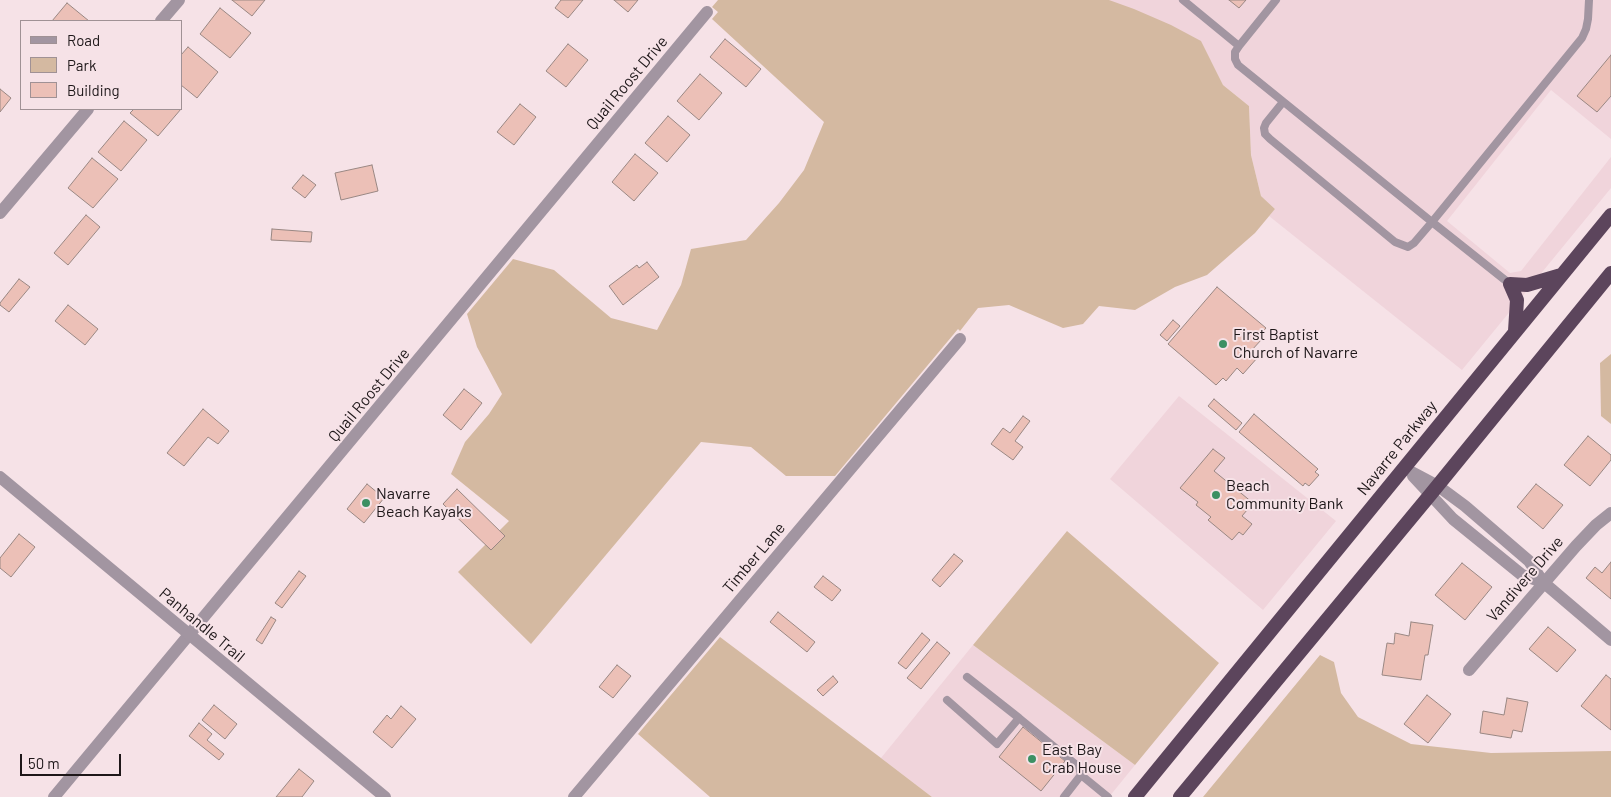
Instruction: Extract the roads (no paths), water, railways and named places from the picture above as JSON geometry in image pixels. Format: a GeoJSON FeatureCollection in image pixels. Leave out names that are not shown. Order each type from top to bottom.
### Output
{"type":"FeatureCollection","features":[{"type":"Feature","properties":{"kind":"highway","name":"Navarre Parkway"},"geometry":{"type":"LineString","coordinates":[[1135,797],[1611,216]]}},
{"type":"Feature","properties":{"kind":"highway"},"geometry":{"type":"LineString","coordinates":[[1180,797],[1611,273]]}},
{"type":"Feature","properties":{"kind":"highway"},"geometry":{"type":"LineString","coordinates":[[1515,331],[1517,300],[1510,284],[1527,285],[1561,275]]}},
{"type":"Feature","properties":{"kind":"street"},"geometry":{"type":"LineString","coordinates":[[162,20],[178,0]]}},
{"type":"Feature","properties":{"kind":"street","name":"Quail Roost Drive"},"geometry":{"type":"LineString","coordinates":[[54,797],[190,636],[707,12]]}},
{"type":"Feature","properties":{"kind":"street"},"geometry":{"type":"LineString","coordinates":[[0,213],[87,110]]}},
{"type":"Feature","properties":{"kind":"street","name":"Timber Lane"},"geometry":{"type":"LineString","coordinates":[[574,797],[960,339]]}},
{"type":"Feature","properties":{"kind":"street"},"geometry":{"type":"LineString","coordinates":[[1404,468],[1434,490],[1465,506],[1529,561],[1543,582],[1611,640]]}},
{"type":"Feature","properties":{"kind":"street","name":"Panhandle Trail"},"geometry":{"type":"LineString","coordinates":[[0,477],[385,797]]}},
{"type":"Feature","properties":{"kind":"street"},"geometry":{"type":"LineString","coordinates":[[1434,490],[1453,519],[1522,575],[1543,582]]}},
{"type":"Feature","properties":{"kind":"street","name":"Vandivere Drive"},"geometry":{"type":"LineString","coordinates":[[1469,670],[1543,582],[1582,539],[1611,513]]}},
{"type":"Feature","properties":{"kind":"lane"},"geometry":{"type":"LineString","coordinates":[[1183,0],[1239,46]]}},
{"type":"Feature","properties":{"kind":"lane"},"geometry":{"type":"LineString","coordinates":[[1276,0],[1235,52],[1235,59],[1238,65],[1510,284]]}},
{"type":"Feature","properties":{"kind":"lane"},"geometry":{"type":"LineString","coordinates":[[1283,102],[1264,128],[1265,134],[1395,242],[1408,247],[1414,243],[1432,222],[1582,38],[1588,19],[1589,0]]}},
{"type":"Feature","properties":{"kind":"lane"},"geometry":{"type":"LineString","coordinates":[[967,677],[1079,767],[1081,775],[1108,797]]}},
{"type":"Feature","properties":{"kind":"lane"},"geometry":{"type":"LineString","coordinates":[[947,700],[997,744],[1019,718]]}},
{"type":"Feature","properties":{"kind":"lane"},"geometry":{"type":"LineString","coordinates":[[1064,797],[1081,775]]}},
{"type":"Feature","properties":{"kind":"place","name":"First Baptist Church of Navarre"},"geometry":{"type":"Point","coordinates":[1223,344]}},
{"type":"Feature","properties":{"kind":"place","name":"Beach Community Bank"},"geometry":{"type":"Point","coordinates":[1216,495]}},
{"type":"Feature","properties":{"kind":"place","name":"Navarre Beach Kayaks"},"geometry":{"type":"Point","coordinates":[366,503]}},
{"type":"Feature","properties":{"kind":"place","name":"East Bay Crab House"},"geometry":{"type":"Point","coordinates":[1032,759]}}]}
